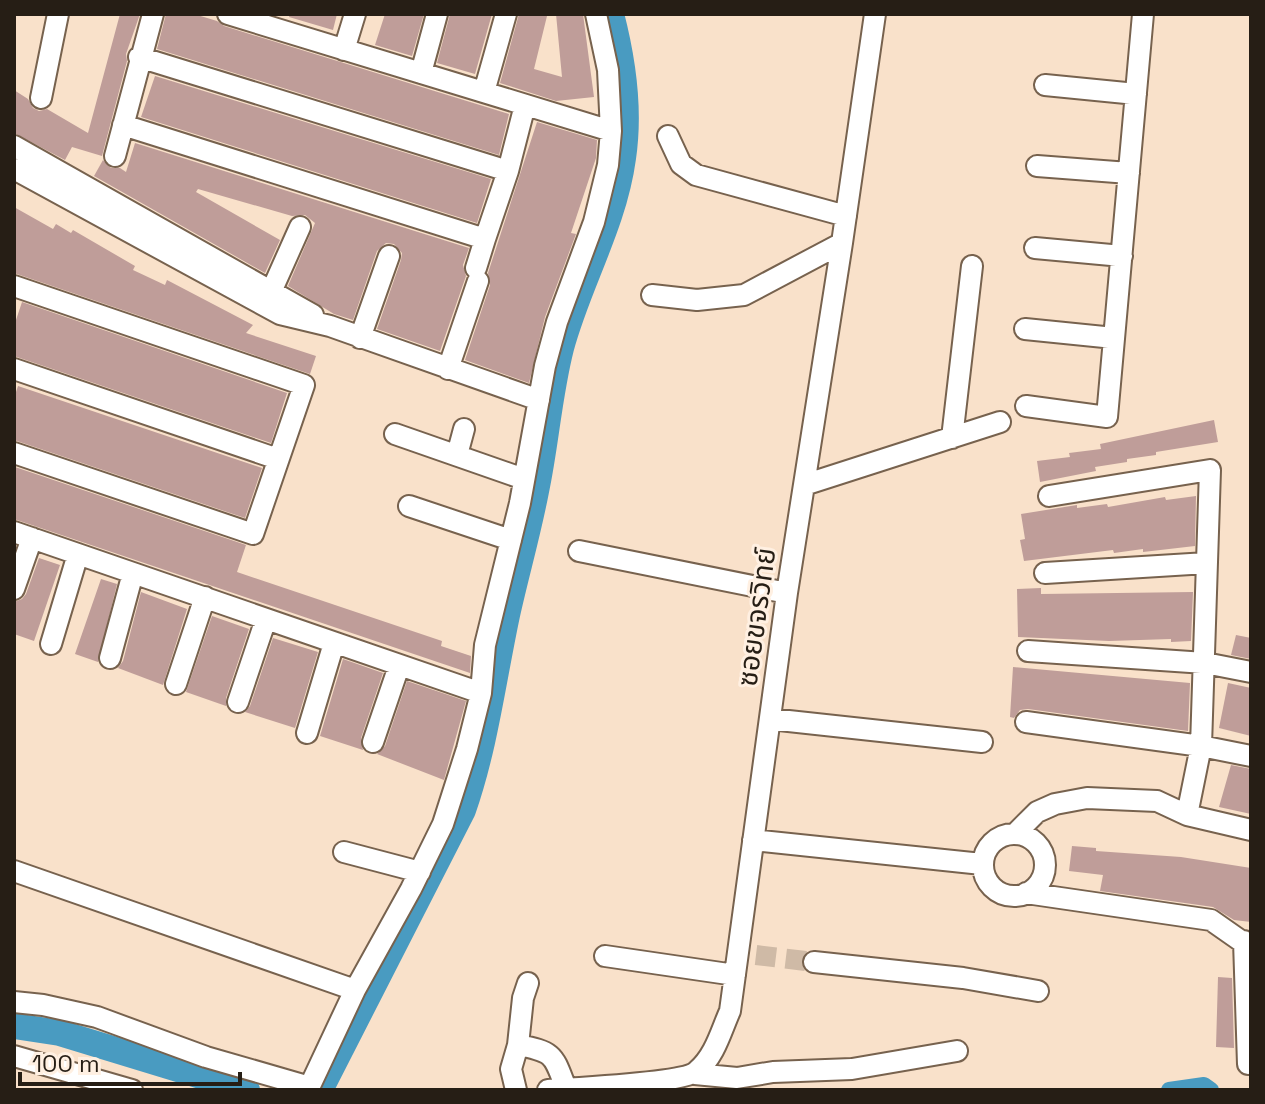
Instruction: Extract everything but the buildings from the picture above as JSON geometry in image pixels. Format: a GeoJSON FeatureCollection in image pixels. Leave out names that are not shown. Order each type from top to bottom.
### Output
{"type":"FeatureCollection","features":[{"type":"Feature","properties":{"kind":"street"},"geometry":{"type":"LineString","coordinates":[[41,98],[58,14]]}},
{"type":"Feature","properties":{"kind":"street"},"geometry":{"type":"LineString","coordinates":[[115,156],[139,57],[153,14]]}},
{"type":"Feature","properties":{"kind":"street"},"geometry":{"type":"LineString","coordinates":[[228,14],[292,23],[344,50],[611,131]]}},
{"type":"Feature","properties":{"kind":"street"},"geometry":{"type":"LineString","coordinates":[[344,50],[355,14]]}},
{"type":"Feature","properties":{"kind":"street"},"geometry":{"type":"LineString","coordinates":[[421,73],[437,14]]}},
{"type":"Feature","properties":{"kind":"street"},"geometry":{"type":"LineString","coordinates":[[484,92],[506,14]]}},
{"type":"Feature","properties":{"kind":"street"},"geometry":{"type":"LineString","coordinates":[[14,1002],[97,1017],[206,1057],[309,1089],[355,990],[420,872],[458,783],[481,693],[485,645],[511,540],[557,322],[594,222],[608,165],[611,131],[608,70],[596,14]]}},
{"type":"Feature","properties":{"kind":"street","name":"ซอยขจรวิทย์"},"geometry":{"type":"LineString","coordinates":[[695,1074],[713,1052],[730,1011],[735,975],[747,954],[753,840],[787,593],[875,14]]}},
{"type":"Feature","properties":{"kind":"street"},"geometry":{"type":"LineString","coordinates":[[1026,406],[1107,417],[1143,14]]}},
{"type":"Feature","properties":{"kind":"street"},"geometry":{"type":"LineString","coordinates":[[139,57],[508,171]]}},
{"type":"Feature","properties":{"kind":"street"},"geometry":{"type":"LineString","coordinates":[[1045,85],[1136,94]]}},
{"type":"Feature","properties":{"kind":"street"},"geometry":{"type":"LineString","coordinates":[[448,369],[525,105]]}},
{"type":"Feature","properties":{"kind":"street"},"geometry":{"type":"LineString","coordinates":[[123,125],[485,239]]}},
{"type":"Feature","properties":{"kind":"street"},"geometry":{"type":"LineString","coordinates":[[668,136],[681,164],[696,175],[846,216]]}},
{"type":"Feature","properties":{"kind":"street"},"geometry":{"type":"LineString","coordinates":[[14,146],[330,326],[539,400]]}},
{"type":"Feature","properties":{"kind":"street"},"geometry":{"type":"LineString","coordinates":[[1037,166],[1129,173]]}},
{"type":"Feature","properties":{"kind":"street"},"geometry":{"type":"LineString","coordinates":[[14,169],[280,314],[330,326]]}},
{"type":"Feature","properties":{"kind":"street"},"geometry":{"type":"LineString","coordinates":[[271,292],[300,227]]}},
{"type":"Feature","properties":{"kind":"street"},"geometry":{"type":"LineString","coordinates":[[652,295],[697,300],[744,295],[842,243]]}},
{"type":"Feature","properties":{"kind":"street"},"geometry":{"type":"LineString","coordinates":[[1035,248],[1122,256]]}},
{"type":"Feature","properties":{"kind":"street"},"geometry":{"type":"LineString","coordinates":[[360,338],[389,256]]}},
{"type":"Feature","properties":{"kind":"street"},"geometry":{"type":"LineString","coordinates":[[952,438],[972,266]]}},
{"type":"Feature","properties":{"kind":"street"},"geometry":{"type":"LineString","coordinates":[[14,286],[304,385],[253,534],[14,453]]}},
{"type":"Feature","properties":{"kind":"street"},"geometry":{"type":"LineString","coordinates":[[1025,329],[1114,338]]}},
{"type":"Feature","properties":{"kind":"street"},"geometry":{"type":"LineString","coordinates":[[14,369],[278,459]]}},
{"type":"Feature","properties":{"kind":"street"},"geometry":{"type":"LineString","coordinates":[[804,485],[1000,422]]}},
{"type":"Feature","properties":{"kind":"street"},"geometry":{"type":"LineString","coordinates":[[457,455],[464,429]]}},
{"type":"Feature","properties":{"kind":"street"},"geometry":{"type":"LineString","coordinates":[[395,434],[524,479]]}},
{"type":"Feature","properties":{"kind":"street"},"geometry":{"type":"LineString","coordinates":[[1049,496],[1210,470],[1201,746],[1187,815]]}},
{"type":"Feature","properties":{"kind":"street"},"geometry":{"type":"LineString","coordinates":[[409,506],[511,540]]}},
{"type":"Feature","properties":{"kind":"street"},"geometry":{"type":"LineString","coordinates":[[14,589],[23,535],[481,693]]}},
{"type":"Feature","properties":{"kind":"street"},"geometry":{"type":"LineString","coordinates":[[579,551],[787,593]]}},
{"type":"Feature","properties":{"kind":"street"},"geometry":{"type":"LineString","coordinates":[[51,644],[78,554]]}},
{"type":"Feature","properties":{"kind":"street"},"geometry":{"type":"LineString","coordinates":[[1045,573],[1207,563]]}},
{"type":"Feature","properties":{"kind":"street"},"geometry":{"type":"LineString","coordinates":[[110,658],[133,573]]}},
{"type":"Feature","properties":{"kind":"street"},"geometry":{"type":"LineString","coordinates":[[176,684],[205,597]]}},
{"type":"Feature","properties":{"kind":"street"},"geometry":{"type":"LineString","coordinates":[[238,702],[266,619]]}},
{"type":"Feature","properties":{"kind":"street"},"geometry":{"type":"LineString","coordinates":[[307,733],[334,643]]}},
{"type":"Feature","properties":{"kind":"street"},"geometry":{"type":"LineString","coordinates":[[1028,651],[1205,663],[1251,672]]}},
{"type":"Feature","properties":{"kind":"street"},"geometry":{"type":"LineString","coordinates":[[373,742],[399,666]]}},
{"type":"Feature","properties":{"kind":"street"},"geometry":{"type":"LineString","coordinates":[[770,719],[982,742]]}},
{"type":"Feature","properties":{"kind":"street"},"geometry":{"type":"LineString","coordinates":[[1026,722],[1201,746],[1251,756]]}},
{"type":"Feature","properties":{"kind":"street"},"geometry":{"type":"LineString","coordinates":[[1248,1064],[1247,945],[1217,923],[1192,916],[1026,893],[1005,895],[988,883],[982,864],[989,845],[996,839],[1015,834],[1037,812],[1071,800],[1113,798],[1157,801],[1187,815],[1251,830]]}},
{"type":"Feature","properties":{"kind":"street"},"geometry":{"type":"LineString","coordinates":[[1015,834],[1034,841],[1045,859],[1042,879],[1036,888],[1026,893]]}},
{"type":"Feature","properties":{"kind":"street"},"geometry":{"type":"LineString","coordinates":[[753,840],[982,864]]}},
{"type":"Feature","properties":{"kind":"street"},"geometry":{"type":"LineString","coordinates":[[344,852],[420,872]]}},
{"type":"Feature","properties":{"kind":"street"},"geometry":{"type":"LineString","coordinates":[[14,871],[355,990]]}},
{"type":"Feature","properties":{"kind":"street"},"geometry":{"type":"LineString","coordinates":[[605,956],[735,975]]}},
{"type":"Feature","properties":{"kind":"street"},"geometry":{"type":"LineString","coordinates":[[814,962],[963,978],[1038,991]]}},
{"type":"Feature","properties":{"kind":"street"},"geometry":{"type":"LineString","coordinates":[[516,1090],[511,1069],[528,983]]}},
{"type":"Feature","properties":{"kind":"street"},"geometry":{"type":"LineString","coordinates":[[14,986],[43,1005]]}},
{"type":"Feature","properties":{"kind":"street"},"geometry":{"type":"LineString","coordinates":[[518,1045],[546,1052],[553,1057],[557,1089],[695,1074],[737,1078],[773,1072],[852,1069],[957,1051]]}},
{"type":"Feature","properties":{"kind":"street"},"geometry":{"type":"LineString","coordinates":[[14,1056],[132,1090]]}},
{"type":"Feature","properties":{"kind":"waterway"},"geometry":{"type":"LineString","coordinates":[[320,1090],[463,810],[477,762],[533,507],[561,348],[612,207],[623,158],[626,122],[624,86],[611,14]]}},
{"type":"Feature","properties":{"kind":"waterway"},"geometry":{"type":"LineString","coordinates":[[14,1026],[60,1033],[247,1090]]}},
{"type":"Feature","properties":{"kind":"waterway"},"geometry":{"type":"LineString","coordinates":[[1169,1090],[1204,1085],[1211,1090]]}},
{"type":"Feature","properties":{"kind":"tunnel"},"geometry":{"type":"LineString","coordinates":[[756,955],[814,962]]}}]}
